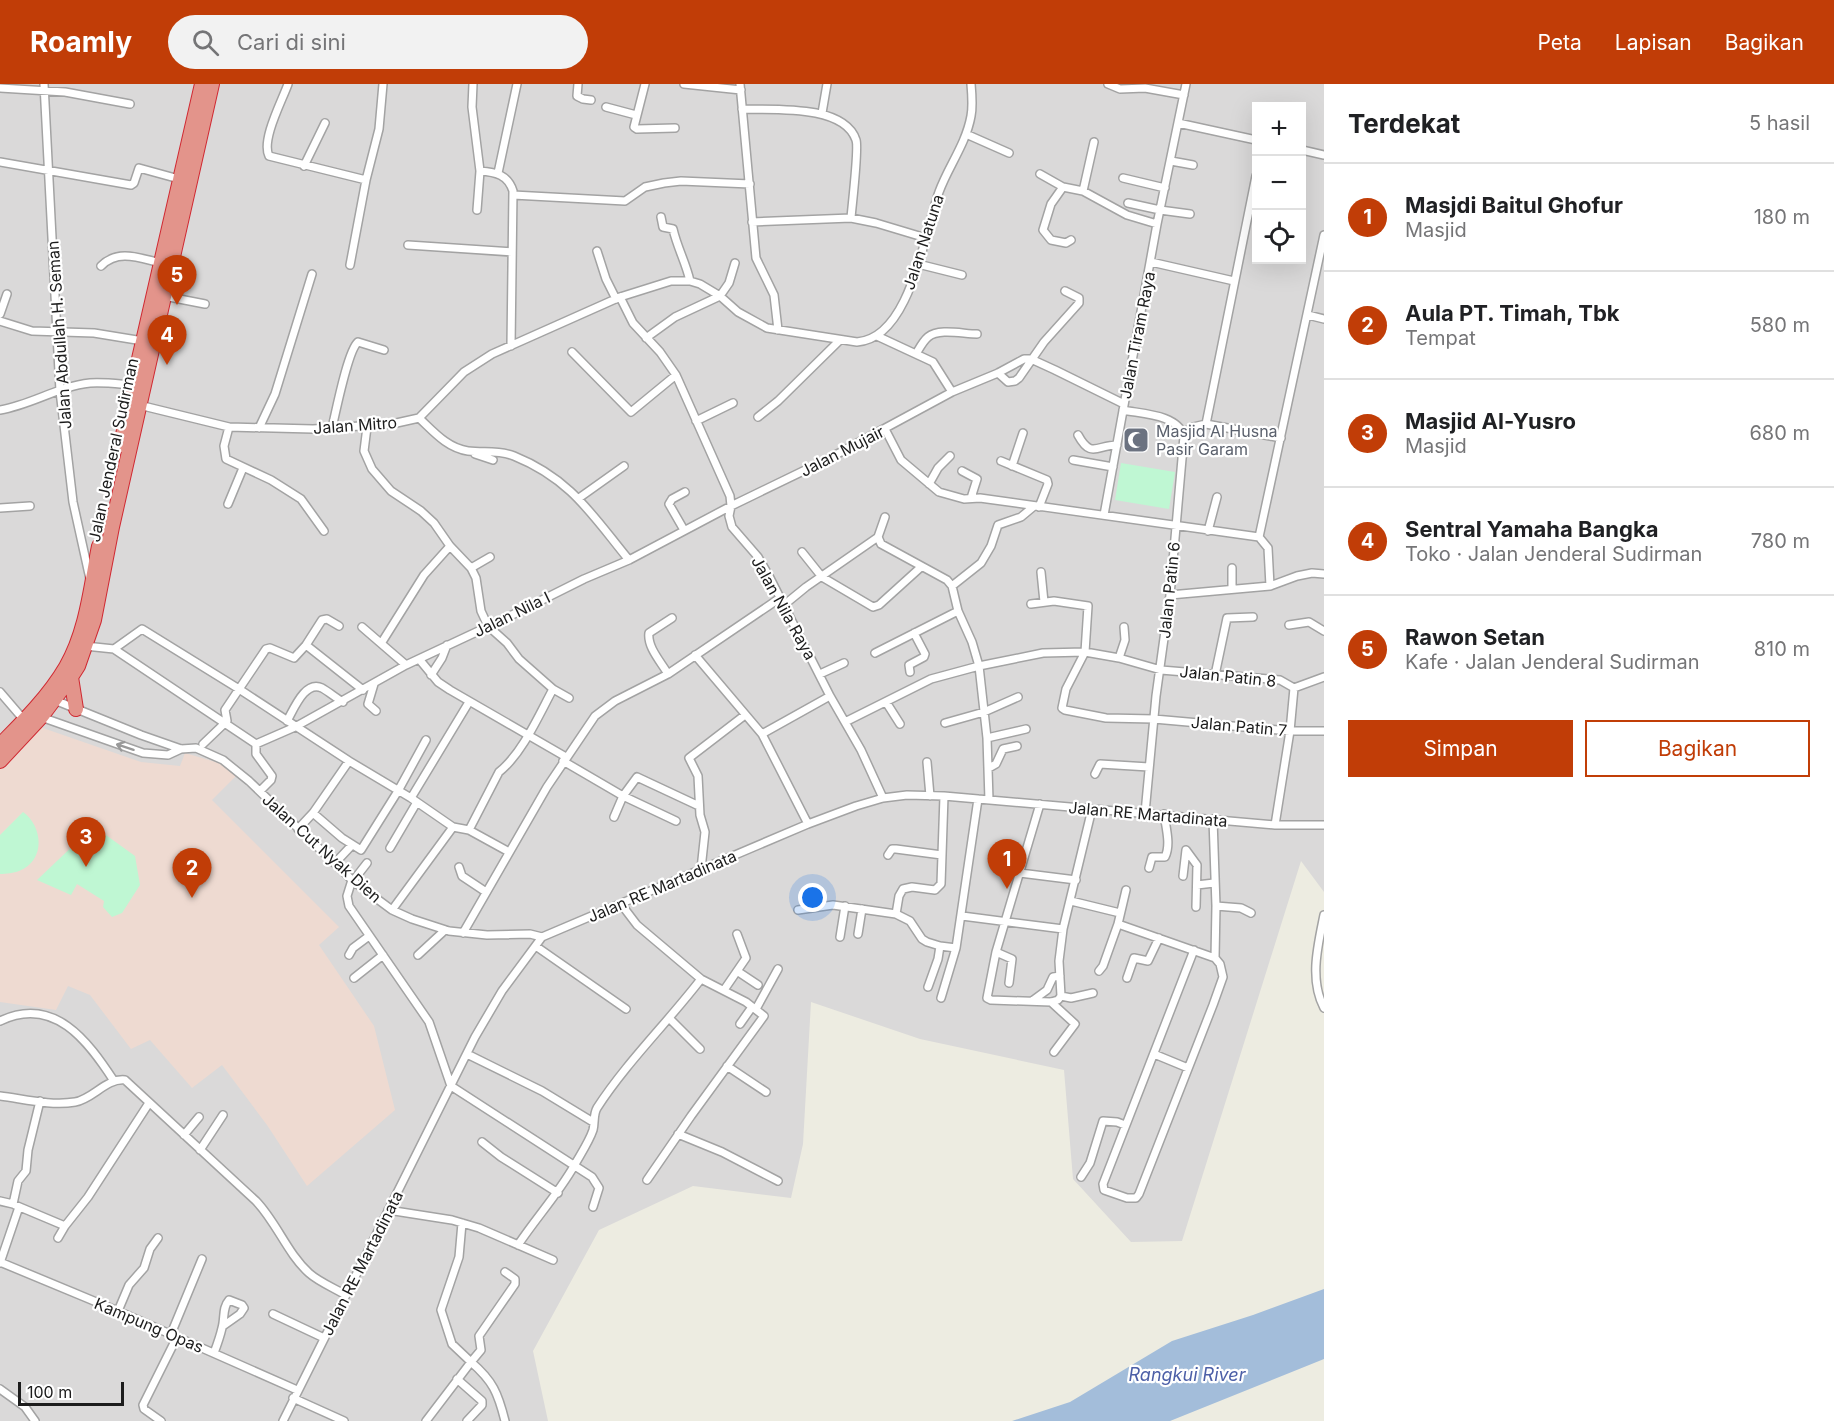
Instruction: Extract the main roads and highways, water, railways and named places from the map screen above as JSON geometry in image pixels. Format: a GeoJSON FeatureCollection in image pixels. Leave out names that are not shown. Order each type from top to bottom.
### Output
{"type":"FeatureCollection","features":[{"type":"Feature","properties":{"kind":"highway","name":"Jalan Jenderal Sudirman"},"geometry":{"type":"LineString","coordinates":[[50,697],[67,666],[90,614],[91,585],[134,404],[164,296],[195,139],[202,84]]}},
{"type":"Feature","properties":{"kind":"highway","name":"Jalan Jenderal Sudirman"},"geometry":{"type":"LineString","coordinates":[[0,745],[71,677],[85,646],[90,614],[112,527],[134,404],[133,385],[179,179],[195,139],[212,84]]}},
{"type":"Feature","properties":{"kind":"highway"},"geometry":{"type":"LineString","coordinates":[[71,677],[76,710]]}},
{"type":"Feature","properties":{"kind":"highway","name":"Jalan Jenderal Sudirman"},"geometry":{"type":"LineString","coordinates":[[0,761],[32,716]]}},
{"type":"Feature","properties":{"kind":"water","name":"Rangkui River"},"geometry":{"type":"Polygon","coordinates":[[[1324,1289],[1324,1359],[1170,1421],[1012,1421],[1070,1402],[1172,1341],[1324,1289]]]}},
{"type":"Feature","properties":{"kind":"place","name":"Rawon Setan"},"geometry":{"type":"Point","coordinates":[177,305]}},
{"type":"Feature","properties":{"kind":"place","name":"Sentral Yamaha Bangka"},"geometry":{"type":"Point","coordinates":[167,365]}},
{"type":"Feature","properties":{"kind":"place","name":"Masjid Al Husna Pasir Garam"},"geometry":{"type":"Point","coordinates":[1136,440]}},
{"type":"Feature","properties":{"kind":"place","name":"Masjid Al-Yusro"},"geometry":{"type":"Point","coordinates":[86,867]}},
{"type":"Feature","properties":{"kind":"place","name":"Masjdi Baitul Ghofur"},"geometry":{"type":"Point","coordinates":[1007,889]}},
{"type":"Feature","properties":{"kind":"place","name":"Aula PT. Timah, Tbk"},"geometry":{"type":"Point","coordinates":[192,898]}}]}
